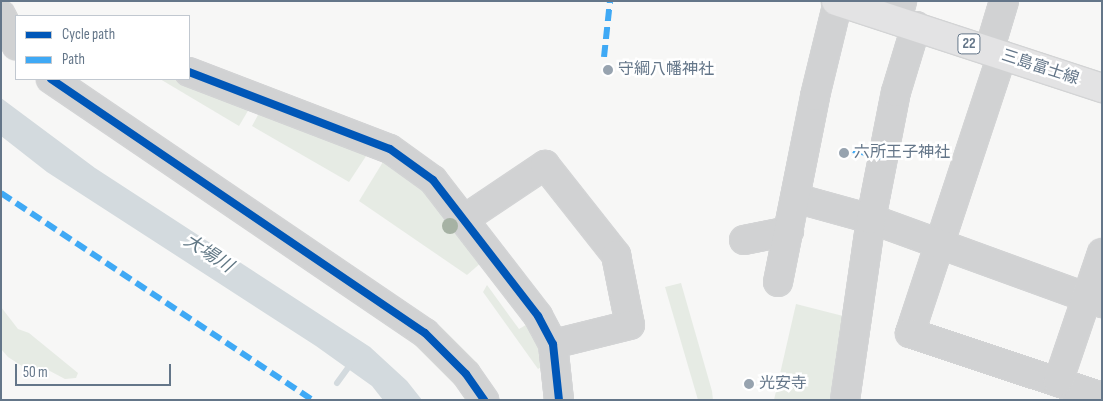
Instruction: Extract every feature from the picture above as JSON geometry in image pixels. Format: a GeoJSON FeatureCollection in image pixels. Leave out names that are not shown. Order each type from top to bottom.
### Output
{"type":"FeatureCollection","features":[{"type":"Feature","properties":{"kind":"main road","name":"三島富士線"},"geometry":{"type":"LineString","coordinates":[[837,1],[905,16],[996,53],[1102,88]]}},
{"type":"Feature","properties":{"kind":"street"},"geometry":{"type":"LineString","coordinates":[[778,282],[837,1]]}},
{"type":"Feature","properties":{"kind":"street"},"geometry":{"type":"LineString","coordinates":[[1004,1],[996,53],[910,333],[1102,397]]}},
{"type":"Feature","properties":{"kind":"street"},"geometry":{"type":"LineString","coordinates":[[1,15],[15,20]]}},
{"type":"Feature","properties":{"kind":"street"},"geometry":{"type":"LineString","coordinates":[[1,15],[15,43]]}},
{"type":"Feature","properties":{"kind":"street"},"geometry":{"type":"LineString","coordinates":[[845,400],[871,218],[896,92],[905,16]]}},
{"type":"Feature","properties":{"kind":"street"},"geometry":{"type":"LineString","coordinates":[[190,72],[390,149],[433,180],[538,316],[553,344],[559,400]]}},
{"type":"Feature","properties":{"kind":"street"},"geometry":{"type":"LineString","coordinates":[[52,80],[425,333],[466,374],[484,400]]}},
{"type":"Feature","properties":{"kind":"street"},"geometry":{"type":"LineString","coordinates":[[463,220],[545,165],[616,255],[630,325],[553,344]]}},
{"type":"Feature","properties":{"kind":"street"},"geometry":{"type":"LineString","coordinates":[[795,198],[871,218],[1094,300]]}},
{"type":"Feature","properties":{"kind":"street"},"geometry":{"type":"LineString","coordinates":[[744,240],[789,231]]}},
{"type":"Feature","properties":{"kind":"street"},"geometry":{"type":"LineString","coordinates":[[1058,382],[1094,300],[1102,253]]}},
{"type":"Feature","properties":{"kind":"shaded area"},"geometry":{"type":"Polygon","coordinates":[[[162,80],[190,80],[249,109],[239,126],[162,80]]]}},
{"type":"Feature","properties":{"kind":"shaded area"},"geometry":{"type":"Polygon","coordinates":[[[263,106],[370,150],[349,182],[252,126],[263,106]]]}},
{"type":"Feature","properties":{"kind":"shaded area"},"geometry":{"type":"Polygon","coordinates":[[[386,157],[430,187],[483,261],[467,275],[359,201],[386,157]]]}},
{"type":"Feature","properties":{"kind":"shaded area"},"geometry":{"type":"Polygon","coordinates":[[[681,283],[713,400],[698,400],[665,287],[681,283]]]}},
{"type":"Feature","properties":{"kind":"shaded area"},"geometry":{"type":"Polygon","coordinates":[[[487,285],[519,329],[531,322],[548,362],[538,369],[483,292],[487,285]]]}},
{"type":"Feature","properties":{"kind":"shaded area"},"geometry":{"type":"Polygon","coordinates":[[[796,304],[847,317],[837,400],[774,400],[796,304]]]}},
{"type":"Feature","properties":{"kind":"shaded area"},"geometry":{"type":"Polygon","coordinates":[[[1,307],[18,329],[29,333],[78,373],[76,378],[65,379],[48,370],[25,368],[8,357],[1,349],[1,307]]]}},
{"type":"Feature","properties":{"kind":"water","name":"大場川"},"geometry":{"type":"Polygon","coordinates":[[[1,98],[95,168],[370,347],[407,381],[422,400],[383,400],[372,386],[316,346],[47,172],[1,136],[1,98]]]}},
{"type":"Feature","properties":{"kind":"waterway"},"geometry":{"type":"LineString","coordinates":[[337,383],[352,362]]}},
{"type":"Feature","properties":{"kind":"marked path"},"geometry":{"type":"LineString","coordinates":[[604,57],[610,1]]}},
{"type":"Feature","properties":{"kind":"marked path"},"geometry":{"type":"LineString","coordinates":[[853,150],[883,157]]}},
{"type":"Feature","properties":{"kind":"marked path"},"geometry":{"type":"LineString","coordinates":[[1,193],[313,400]]}},
{"type":"Feature","properties":{"kind":"cycle path"},"geometry":{"type":"LineString","coordinates":[[190,72],[390,149],[433,180],[538,316],[553,344],[559,400]]}},
{"type":"Feature","properties":{"kind":"cycle path"},"geometry":{"type":"LineString","coordinates":[[52,80],[425,333],[466,374],[484,400]]}},
{"type":"Feature","properties":{"kind":"place","name":"守綱八幡神社"},"geometry":{"type":"Point","coordinates":[608,70]}},
{"type":"Feature","properties":{"kind":"place","name":"六所王子神社"},"geometry":{"type":"Point","coordinates":[844,153]}},
{"type":"Feature","properties":{"kind":"place","name":"光安寺"},"geometry":{"type":"Point","coordinates":[749,384]}}]}
